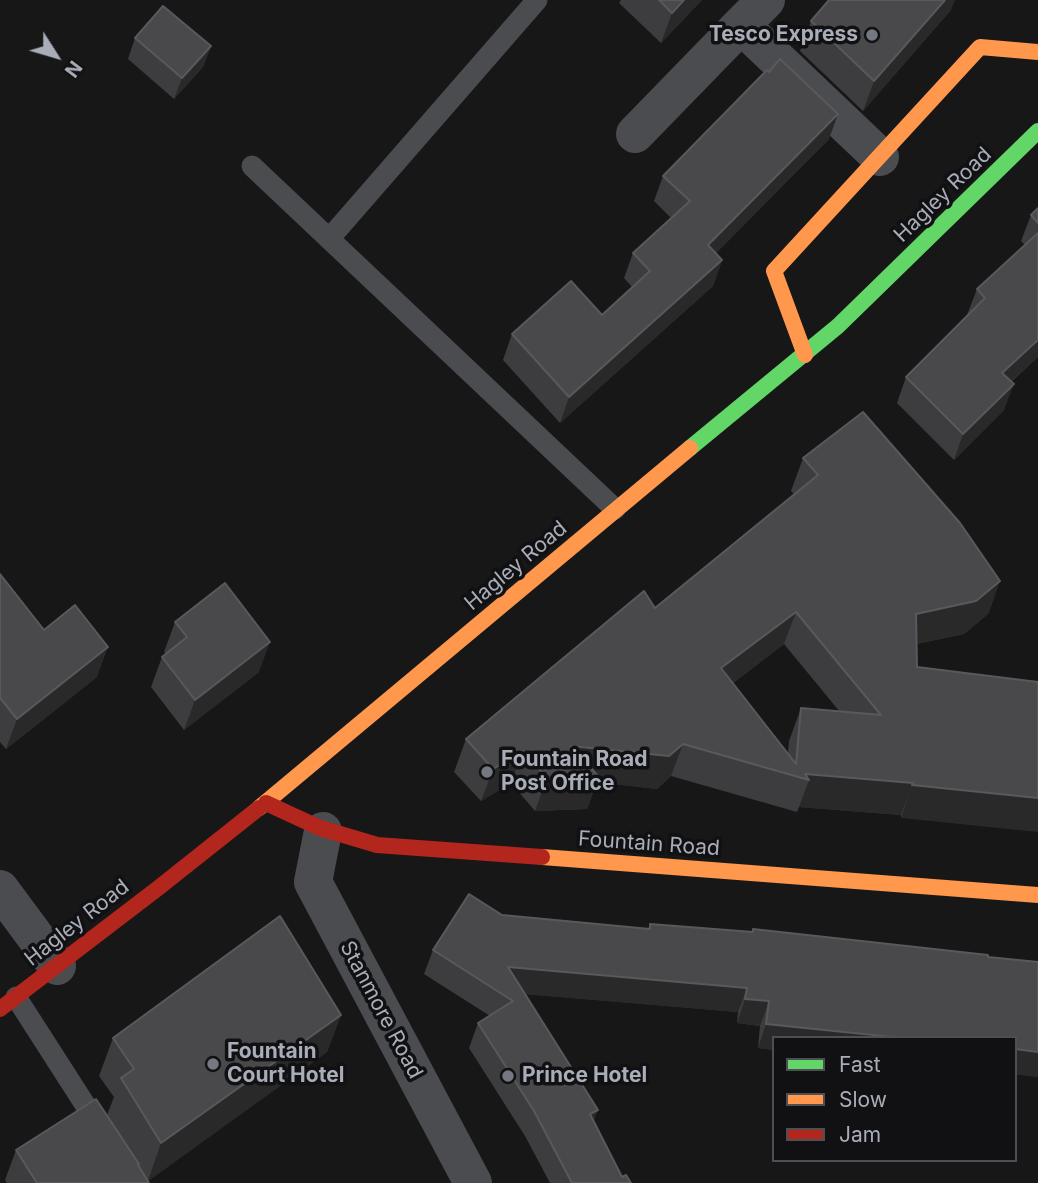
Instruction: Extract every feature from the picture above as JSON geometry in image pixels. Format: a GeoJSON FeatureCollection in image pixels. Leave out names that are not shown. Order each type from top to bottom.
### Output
{"type":"FeatureCollection","features":[{"type":"Feature","properties":{"kind":"main road"},"geometry":{"type":"LineString","coordinates":[[805,355],[774,271],[980,47],[1038,52]]}},
{"type":"Feature","properties":{"kind":"main road","name":"Hagley Road"},"geometry":{"type":"LineString","coordinates":[[8,1003],[266,803],[615,509],[805,355],[1038,131]]}},
{"type":"Feature","properties":{"kind":"main road","name":"Fountain Road"},"geometry":{"type":"LineString","coordinates":[[266,803],[295,820],[323,831],[377,845],[1038,895]]}},
{"type":"Feature","properties":{"kind":"street"},"geometry":{"type":"LineString","coordinates":[[635,134],[753,13],[880,157]]}},
{"type":"Feature","properties":{"kind":"street","name":"Stanmore Road"},"geometry":{"type":"LineString","coordinates":[[323,831],[313,882],[473,1183]]}},
{"type":"Feature","properties":{"kind":"street"},"geometry":{"type":"LineString","coordinates":[[0,889],[57,967]]}},
{"type":"Feature","properties":{"kind":"lane"},"geometry":{"type":"LineString","coordinates":[[329,239],[537,0]]}},
{"type":"Feature","properties":{"kind":"lane"},"geometry":{"type":"LineString","coordinates":[[252,166],[615,509]]}},
{"type":"Feature","properties":{"kind":"lane"},"geometry":{"type":"LineString","coordinates":[[8,1003],[113,1148]]}},
{"type":"Feature","properties":{"kind":"building"},"geometry":{"type":"Polygon","coordinates":[[[659,0],[684,0],[672,13],[659,0]]]}},
{"type":"Feature","properties":{"kind":"building"},"geometry":{"type":"Polygon","coordinates":[[[829,0],[945,0],[874,81],[811,21],[829,0]]]}},
{"type":"Feature","properties":{"kind":"building"},"geometry":{"type":"Polygon","coordinates":[[[163,6],[211,46],[182,78],[135,38],[163,6]]]}},
{"type":"Feature","properties":{"kind":"building"},"geometry":{"type":"Polygon","coordinates":[[[780,59],[838,114],[708,245],[722,260],[569,397],[512,334],[571,281],[602,315],[650,271],[633,253],[690,201],[663,176],[780,59]]]}},
{"type":"Feature","properties":{"kind":"building"},"geometry":{"type":"Polygon","coordinates":[[[1038,208],[1038,223],[1031,215],[1038,208]]]}},
{"type":"Feature","properties":{"kind":"building"},"geometry":{"type":"Polygon","coordinates":[[[1038,233],[1038,340],[1002,373],[1014,384],[963,434],[906,377],[985,298],[977,289],[1038,233]]]}},
{"type":"Feature","properties":{"kind":"building"},"geometry":{"type":"Polygon","coordinates":[[[863,412],[960,523],[1000,581],[976,601],[916,614],[917,667],[1038,682],[1038,798],[912,785],[913,783],[805,774],[809,780],[683,744],[669,756],[571,746],[599,777],[547,778],[523,751],[493,769],[466,739],[644,591],[655,608],[818,475],[803,458],[863,412]],[[796,612],[721,668],[796,764],[801,708],[881,715],[796,612]]]}},
{"type":"Feature","properties":{"kind":"building"},"geometry":{"type":"Polygon","coordinates":[[[0,574],[44,630],[75,605],[108,647],[17,719],[0,698],[0,574]]]}},
{"type":"Feature","properties":{"kind":"building"},"geometry":{"type":"Polygon","coordinates":[[[225,583],[270,642],[195,700],[162,657],[187,637],[175,622],[225,583]]]}},
{"type":"Feature","properties":{"kind":"building"},"geometry":{"type":"Polygon","coordinates":[[[469,894],[502,915],[650,929],[650,924],[753,932],[753,929],[1038,962],[1038,1052],[1017,1049],[1017,1036],[883,1036],[766,1024],[769,1001],[745,999],[747,988],[508,967],[598,1110],[590,1114],[622,1177],[626,1175],[631,1183],[572,1183],[534,1111],[478,1023],[513,1001],[433,950],[469,894]]]}},
{"type":"Feature","properties":{"kind":"building","name":"Fountain Court Hotel"},"geometry":{"type":"Polygon","coordinates":[[[280,916],[341,1015],[161,1143],[121,1078],[134,1069],[113,1038],[280,916]]]}},
{"type":"Feature","properties":{"kind":"building"},"geometry":{"type":"Polygon","coordinates":[[[96,1099],[149,1183],[37,1183],[16,1150],[96,1099]]]}},
{"type":"Feature","properties":{"kind":"traffic: fast"},"geometry":{"type":"LineString","coordinates":[[690,448],[838,326],[1038,131]]}},
{"type":"Feature","properties":{"kind":"traffic: slow"},"geometry":{"type":"LineString","coordinates":[[805,355],[774,271],[980,47],[1038,52]]}},
{"type":"Feature","properties":{"kind":"traffic: slow"},"geometry":{"type":"LineString","coordinates":[[259,808],[690,448]]}},
{"type":"Feature","properties":{"kind":"traffic: slow"},"geometry":{"type":"LineString","coordinates":[[542,857],[1038,895]]}},
{"type":"Feature","properties":{"kind":"traffic: jam"},"geometry":{"type":"LineString","coordinates":[[266,803],[320,828],[377,845],[542,857]]}},
{"type":"Feature","properties":{"kind":"traffic: jam"},"geometry":{"type":"LineString","coordinates":[[0,1009],[259,808]]}},
{"type":"Feature","properties":{"kind":"place","name":"Tesco Express"},"geometry":{"type":"Point","coordinates":[872,35]}},
{"type":"Feature","properties":{"kind":"place","name":"Fountain Road Post Office"},"geometry":{"type":"Point","coordinates":[487,772]}},
{"type":"Feature","properties":{"kind":"place","name":"Fountain Court Hotel"},"geometry":{"type":"Point","coordinates":[213,1064]}},
{"type":"Feature","properties":{"kind":"place","name":"Prince Hotel"},"geometry":{"type":"Point","coordinates":[508,1076]}}]}
